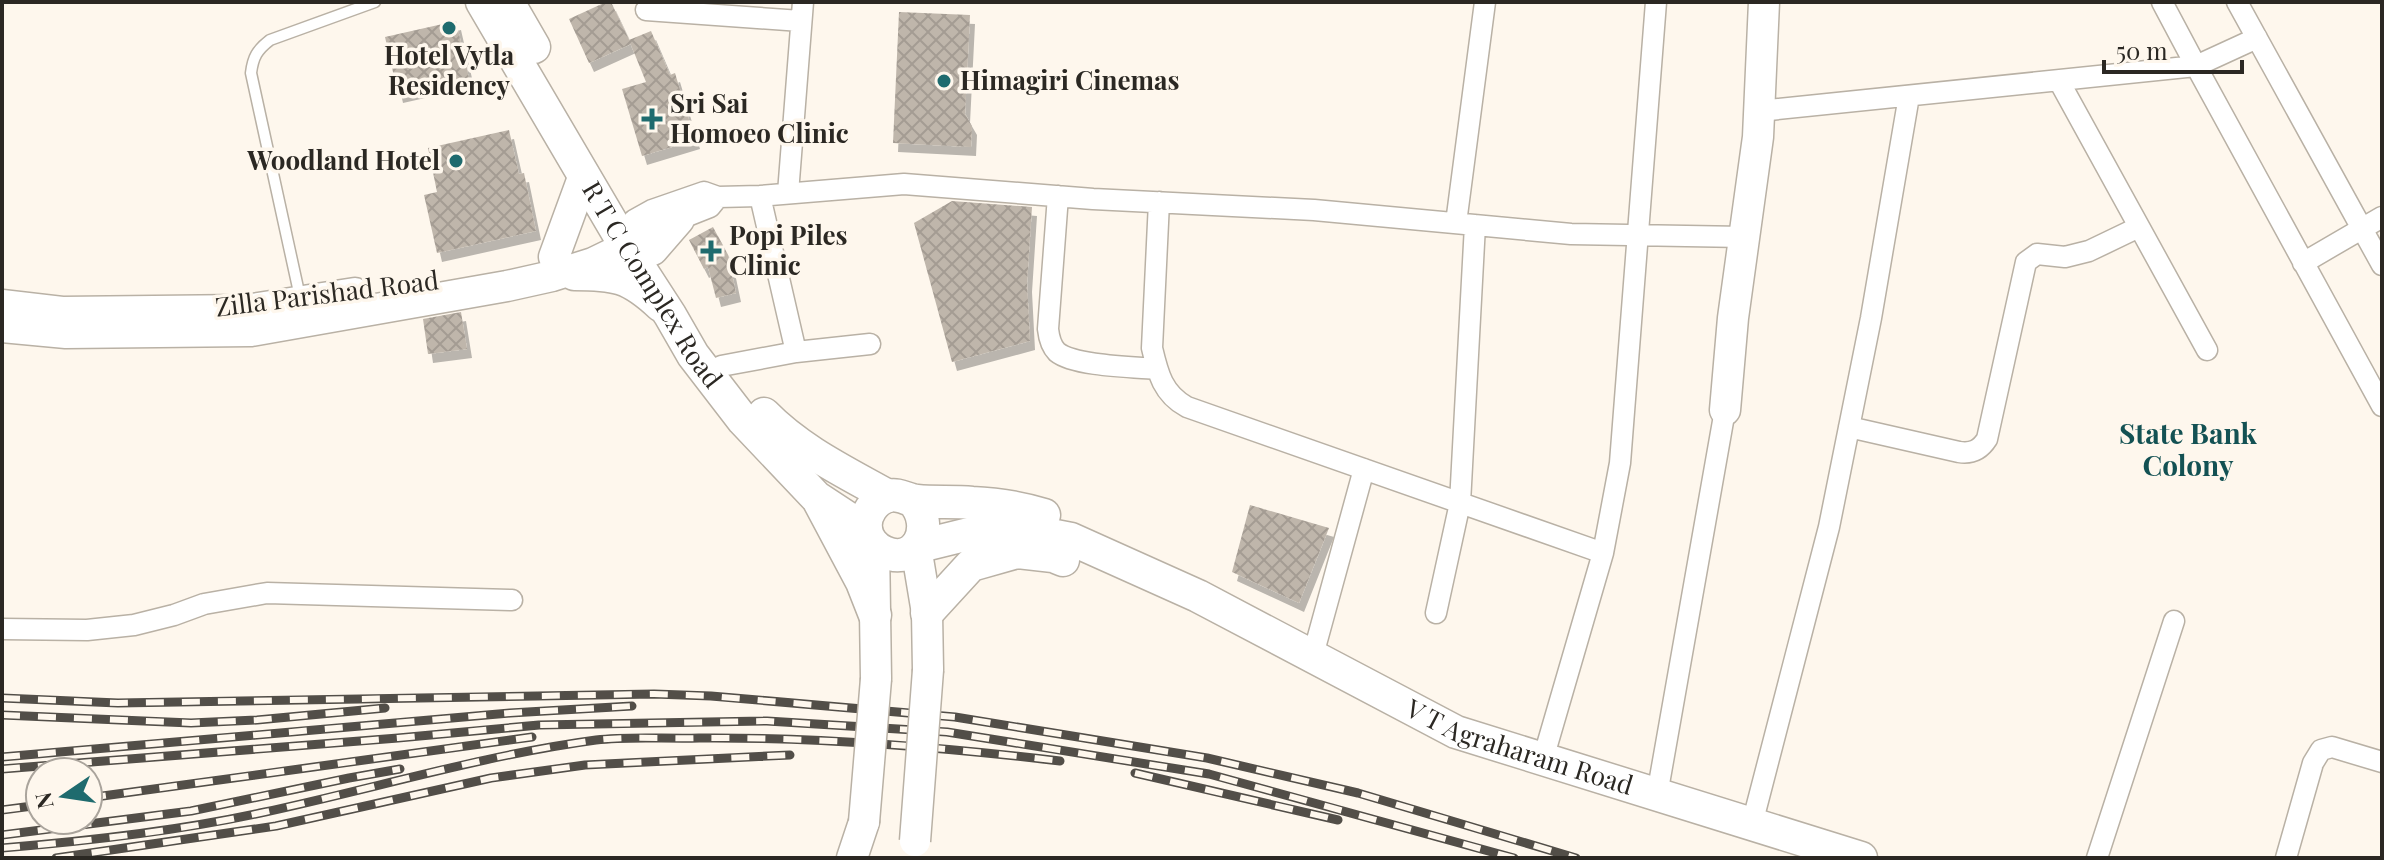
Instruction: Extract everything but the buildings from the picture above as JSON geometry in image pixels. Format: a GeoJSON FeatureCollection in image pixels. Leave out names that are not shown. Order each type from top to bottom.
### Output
{"type":"FeatureCollection","features":[{"type":"Feature","properties":{"kind":"main road","name":"R T C Complex Road"},"geometry":{"type":"LineString","coordinates":[[482,2],[584,175],[629,238]]}},
{"type":"Feature","properties":{"kind":"main road","name":"R T C Complex Road"},"geometry":{"type":"LineString","coordinates":[[508,2],[601,167],[629,238],[693,355],[743,420],[816,497],[889,544]]}},
{"type":"Feature","properties":{"kind":"main road"},"geometry":{"type":"LineString","coordinates":[[1725,410],[1733,318],[1758,137],[1764,2]]}},
{"type":"Feature","properties":{"kind":"main road"},"geometry":{"type":"LineString","coordinates":[[553,266],[584,175]]}},
{"type":"Feature","properties":{"kind":"main road"},"geometry":{"type":"LineString","coordinates":[[553,266],[593,263],[629,238],[678,219]]}},
{"type":"Feature","properties":{"kind":"main road"},"geometry":{"type":"LineString","coordinates":[[629,238],[721,366],[776,426],[820,458],[920,508],[925,526],[923,535],[889,544]]}},
{"type":"Feature","properties":{"kind":"main road","name":"Zilla Parishad Road"},"geometry":{"type":"LineString","coordinates":[[2,327],[66,333],[251,331],[303,312],[553,266]]}},
{"type":"Feature","properties":{"kind":"main road"},"geometry":{"type":"LineString","coordinates":[[553,266],[620,278],[641,288],[670,315]]}},
{"type":"Feature","properties":{"kind":"main road","name":"Zilla Parishad Road"},"geometry":{"type":"LineString","coordinates":[[2,305],[62,312],[303,312]]}},
{"type":"Feature","properties":{"kind":"main road"},"geometry":{"type":"LineString","coordinates":[[816,497],[862,582],[875,615]]}},
{"type":"Feature","properties":{"kind":"main road"},"geometry":{"type":"LineString","coordinates":[[914,850],[928,670],[927,613],[868,513],[880,500],[974,503],[1032,511],[1114,538],[1198,596]]}},
{"type":"Feature","properties":{"kind":"main road"},"geometry":{"type":"LineString","coordinates":[[889,544],[1014,528],[1071,539],[1198,596]]}},
{"type":"Feature","properties":{"kind":"main road"},"geometry":{"type":"LineString","coordinates":[[852,858],[864,822],[876,679],[875,615],[889,544]]}},
{"type":"Feature","properties":{"kind":"main road"},"geometry":{"type":"LineString","coordinates":[[927,613],[971,565],[1017,552],[1053,556],[1101,574],[1198,596]]}},
{"type":"Feature","properties":{"kind":"main road","name":"V T Agraharam Road"},"geometry":{"type":"LineString","coordinates":[[1198,596],[1456,732],[1861,858]]}},
{"type":"Feature","properties":{"kind":"street"},"geometry":{"type":"LineString","coordinates":[[1436,613],[1460,503],[1466,224],[1485,2]]}},
{"type":"Feature","properties":{"kind":"street"},"geometry":{"type":"LineString","coordinates":[[1543,759],[1603,553],[1620,463],[1656,2]]}},
{"type":"Feature","properties":{"kind":"street"},"geometry":{"type":"LineString","coordinates":[[2162,2],[2303,263],[2375,376],[2382,406]]}},
{"type":"Feature","properties":{"kind":"street"},"geometry":{"type":"LineString","coordinates":[[2237,2],[2382,265]]}},
{"type":"Feature","properties":{"kind":"street"},"geometry":{"type":"LineString","coordinates":[[646,10],[802,12],[788,193]]}},
{"type":"Feature","properties":{"kind":"street"},"geometry":{"type":"LineString","coordinates":[[1759,111],[2196,66],[2257,38]]}},
{"type":"Feature","properties":{"kind":"street"},"geometry":{"type":"LineString","coordinates":[[2059,81],[2207,350]]}},
{"type":"Feature","properties":{"kind":"street"},"geometry":{"type":"LineString","coordinates":[[1752,824],[1829,527],[1871,318],[1909,96]]}},
{"type":"Feature","properties":{"kind":"street"},"geometry":{"type":"LineString","coordinates":[[629,238],[652,210],[704,192],[718,197],[760,196],[904,184],[1314,210],[1571,234],[1744,237]]}},
{"type":"Feature","properties":{"kind":"street"},"geometry":{"type":"LineString","coordinates":[[760,196],[796,352]]}},
{"type":"Feature","properties":{"kind":"street"},"geometry":{"type":"LineString","coordinates":[[1058,196],[1048,329],[1053,347],[1059,354],[1074,360],[1157,369]]}},
{"type":"Feature","properties":{"kind":"street"},"geometry":{"type":"LineString","coordinates":[[678,219],[710,207],[718,197]]}},
{"type":"Feature","properties":{"kind":"street"},"geometry":{"type":"LineString","coordinates":[[1159,202],[1152,348],[1157,369],[1169,395],[1187,407],[1603,553]]}},
{"type":"Feature","properties":{"kind":"street"},"geometry":{"type":"LineString","coordinates":[[2303,263],[2382,217]]}},
{"type":"Feature","properties":{"kind":"street"},"geometry":{"type":"LineString","coordinates":[[1849,427],[1959,452],[1969,453],[1982,447],[1987,439],[2026,262],[2037,254],[2065,257],[2089,251],[2139,227]]}},
{"type":"Feature","properties":{"kind":"street"},"geometry":{"type":"LineString","coordinates":[[721,366],[796,352],[870,344]]}},
{"type":"Feature","properties":{"kind":"street"},"geometry":{"type":"LineString","coordinates":[[1657,795],[1725,410]]}},
{"type":"Feature","properties":{"kind":"street"},"geometry":{"type":"LineString","coordinates":[[1313,655],[1364,469]]}},
{"type":"Feature","properties":{"kind":"street"},"geometry":{"type":"LineString","coordinates":[[2,629],[87,630],[134,625],[204,604],[267,593],[512,600]]}},
{"type":"Feature","properties":{"kind":"street"},"geometry":{"type":"LineString","coordinates":[[2097,858],[2174,621]]}},
{"type":"Feature","properties":{"kind":"street"},"geometry":{"type":"LineString","coordinates":[[2286,858],[2313,763],[2321,750],[2332,747],[2382,762]]}},
{"type":"Feature","properties":{"kind":"lane"},"geometry":{"type":"LineString","coordinates":[[303,312],[251,73],[253,58],[259,48],[270,40],[375,2]]}},
{"type":"Feature","properties":{"kind":"railway"},"geometry":{"type":"LineString","coordinates":[[2,698],[118,703],[654,694],[955,717],[1207,758],[1358,793],[1576,858]]}},
{"type":"Feature","properties":{"kind":"railway"},"geometry":{"type":"LineString","coordinates":[[2,757],[510,713],[632,706]]}},
{"type":"Feature","properties":{"kind":"railway"},"geometry":{"type":"LineString","coordinates":[[2,715],[191,723],[385,708]]}},
{"type":"Feature","properties":{"kind":"railway"},"geometry":{"type":"LineString","coordinates":[[2,769],[539,725],[767,721],[947,732],[1209,774],[1514,858]]}},
{"type":"Feature","properties":{"kind":"railway"},"geometry":{"type":"LineString","coordinates":[[104,796],[532,737]]}},
{"type":"Feature","properties":{"kind":"railway"},"geometry":{"type":"LineString","coordinates":[[2,848],[101,839],[200,825],[513,754],[609,739],[835,741],[1060,761]]}},
{"type":"Feature","properties":{"kind":"railway"},"geometry":{"type":"LineString","coordinates":[[56,858],[276,826],[491,778],[585,765],[790,755]]}},
{"type":"Feature","properties":{"kind":"railway"},"geometry":{"type":"LineString","coordinates":[[2,835],[191,811],[400,769]]}},
{"type":"Feature","properties":{"kind":"railway"},"geometry":{"type":"LineString","coordinates":[[1135,773],[1338,820]]}},
{"type":"Feature","properties":{"kind":"railway"},"geometry":{"type":"LineString","coordinates":[[2,810],[24,807]]}},
{"type":"Feature","properties":{"kind":"place","name":"Hotel Vytla Residency"},"geometry":{"type":"Point","coordinates":[449,28]}},
{"type":"Feature","properties":{"kind":"place","name":"Himagiri Cinemas"},"geometry":{"type":"Point","coordinates":[944,81]}},
{"type":"Feature","properties":{"kind":"place","name":"Sri Sai Homoeo Clinic"},"geometry":{"type":"Point","coordinates":[652,119]}},
{"type":"Feature","properties":{"kind":"place","name":"Woodland Hotel"},"geometry":{"type":"Point","coordinates":[456,161]}},
{"type":"Feature","properties":{"kind":"place","name":"Popi Piles Clinic"},"geometry":{"type":"Point","coordinates":[711,251]}},
{"type":"Feature","properties":{"kind":"district","name":"State Bank Colony"},"geometry":{"type":"Point","coordinates":[2188,450]}}]}
